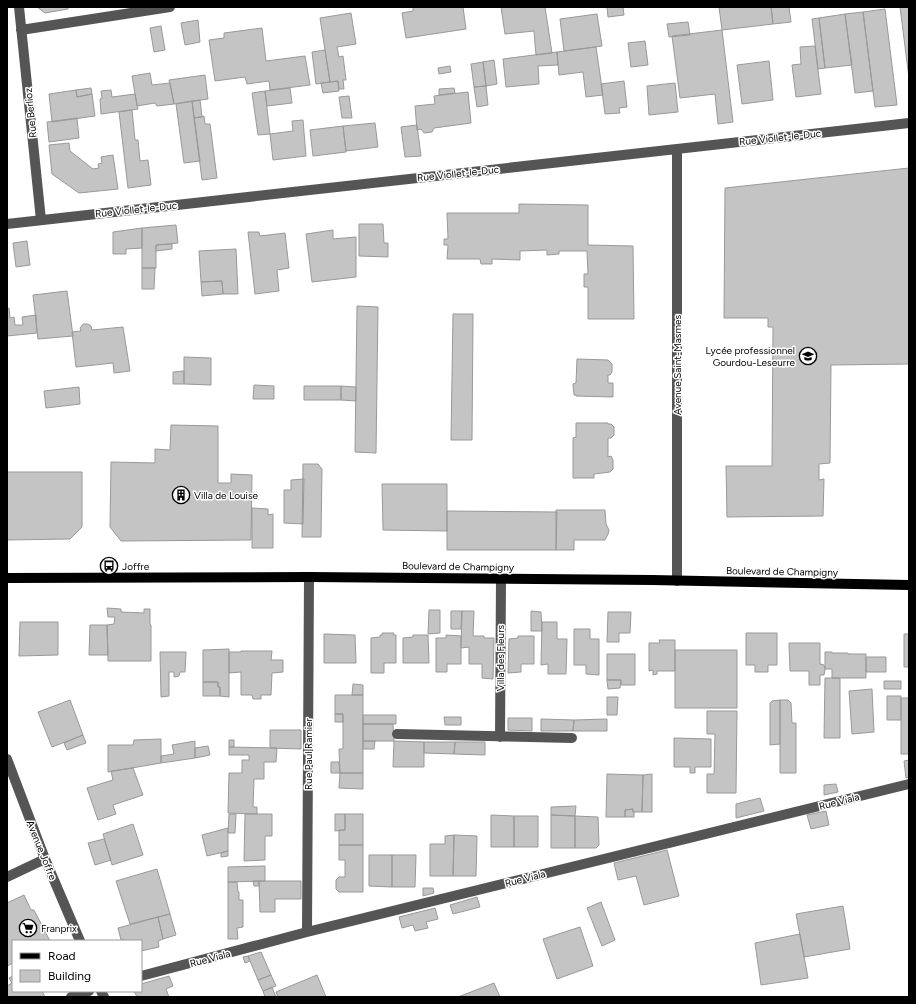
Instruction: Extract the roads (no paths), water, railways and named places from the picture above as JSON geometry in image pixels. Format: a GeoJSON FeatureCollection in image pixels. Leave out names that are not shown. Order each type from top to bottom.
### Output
{"type":"FeatureCollection","features":[{"type":"Feature","properties":{"kind":"main road","name":"Boulevard de Champigny"},"geometry":{"type":"LineString","coordinates":[[7,578],[309,577],[909,585]]}},
{"type":"Feature","properties":{"kind":"street","name":"Rue Berlioz"},"geometry":{"type":"LineString","coordinates":[[19,7],[41,220]]}},
{"type":"Feature","properties":{"kind":"street"},"geometry":{"type":"LineString","coordinates":[[21,30],[170,7]]}},
{"type":"Feature","properties":{"kind":"street","name":"Rue Viollet-le-Duc"},"geometry":{"type":"LineString","coordinates":[[7,224],[909,123]]}},
{"type":"Feature","properties":{"kind":"street","name":"Avenue Saint-Masmes"},"geometry":{"type":"LineString","coordinates":[[677,149],[677,581]]}},
{"type":"Feature","properties":{"kind":"street","name":"Rue Paul Ramier"},"geometry":{"type":"LineString","coordinates":[[307,932],[309,577]]}},
{"type":"Feature","properties":{"kind":"street","name":"Villa des Fleurs"},"geometry":{"type":"LineString","coordinates":[[500,737],[501,579]]}},
{"type":"Feature","properties":{"kind":"street"},"geometry":{"type":"LineString","coordinates":[[397,734],[572,738]]}},
{"type":"Feature","properties":{"kind":"street","name":"Avenue Joffre"},"geometry":{"type":"LineString","coordinates":[[7,759],[45,859],[80,940]]}},
{"type":"Feature","properties":{"kind":"street","name":"Rue Viala"},"geometry":{"type":"LineString","coordinates":[[142,976],[307,932],[909,784]]}},
{"type":"Feature","properties":{"kind":"street"},"geometry":{"type":"LineString","coordinates":[[7,877],[45,859]]}},
{"type":"Feature","properties":{"kind":"street"},"geometry":{"type":"LineString","coordinates":[[71,997],[86,992]]}},
{"type":"Feature","properties":{"kind":"place","name":"Lycée professionnel Gourdou-Leseurre"},"geometry":{"type":"Point","coordinates":[808,356]}},
{"type":"Feature","properties":{"kind":"place","name":"Villa de Louise"},"geometry":{"type":"Point","coordinates":[181,495]}},
{"type":"Feature","properties":{"kind":"place","name":"Joffre"},"geometry":{"type":"Point","coordinates":[109,566]}},
{"type":"Feature","properties":{"kind":"place","name":"Franprix"},"geometry":{"type":"Point","coordinates":[28,928]}}]}
